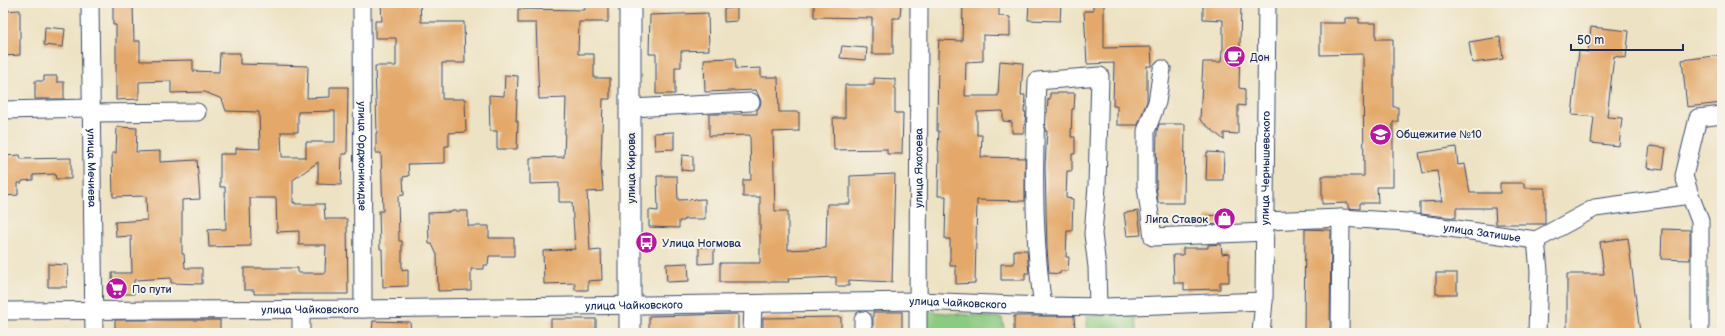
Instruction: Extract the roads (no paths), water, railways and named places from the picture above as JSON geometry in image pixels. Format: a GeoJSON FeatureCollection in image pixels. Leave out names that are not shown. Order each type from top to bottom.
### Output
{"type":"FeatureCollection","features":[{"type":"Feature","properties":{"kind":"main road","name":"улица Кирова"},"geometry":{"type":"LineString","coordinates":[[630,3],[630,333]]}},
{"type":"Feature","properties":{"kind":"street","name":"улица Мечиева"},"geometry":{"type":"LineString","coordinates":[[90,3],[94,333]]}},
{"type":"Feature","properties":{"kind":"street","name":"улица Орджоникидзе"},"geometry":{"type":"LineString","coordinates":[[362,3],[363,309]]}},
{"type":"Feature","properties":{"kind":"street","name":"улица Яхогоева"},"geometry":{"type":"LineString","coordinates":[[918,333],[919,3]]}},
{"type":"Feature","properties":{"kind":"street","name":"улица Чернышевского"},"geometry":{"type":"LineString","coordinates":[[1262,333],[1264,301],[1267,3]]}},
{"type":"Feature","properties":{"kind":"street","name":"улица Затишье"},"geometry":{"type":"LineString","coordinates":[[1162,69],[1157,102],[1146,131],[1146,186],[1153,237],[1341,218],[1406,222],[1536,240],[1595,208],[1690,195]]}},
{"type":"Feature","properties":{"kind":"street"},"geometry":{"type":"LineString","coordinates":[[1043,306],[1040,282],[1034,165],[1037,81],[1100,76],[1097,186],[1093,234],[1097,267],[1098,307]]}},
{"type":"Feature","properties":{"kind":"street"},"geometry":{"type":"LineString","coordinates":[[631,108],[751,102]]}},
{"type":"Feature","properties":{"kind":"street"},"geometry":{"type":"LineString","coordinates":[[3,110],[197,112]]}},
{"type":"Feature","properties":{"kind":"street"},"geometry":{"type":"LineString","coordinates":[[1700,333],[1700,221],[1684,176],[1698,118],[1722,115]]}},
{"type":"Feature","properties":{"kind":"street"},"geometry":{"type":"LineString","coordinates":[[1340,333],[1341,218]]}},
{"type":"Feature","properties":{"kind":"street"},"geometry":{"type":"LineString","coordinates":[[1536,240],[1539,271],[1537,333]]}},
{"type":"Feature","properties":{"kind":"street","name":"улица Чайковского"},"geometry":{"type":"LineString","coordinates":[[3,311],[301,310],[918,301],[1098,307],[1264,301]]}},
{"type":"Feature","properties":{"kind":"street"},"geometry":{"type":"LineString","coordinates":[[752,304],[752,333]]}},
{"type":"Feature","properties":{"kind":"street"},"geometry":{"type":"LineString","coordinates":[[300,333],[301,310]]}},
{"type":"Feature","properties":{"kind":"place","name":"Дон"},"geometry":{"type":"Point","coordinates":[1235,57]}},
{"type":"Feature","properties":{"kind":"place","name":"Общежитие №10"},"geometry":{"type":"Point","coordinates":[1380,134]}},
{"type":"Feature","properties":{"kind":"place","name":"Лига Ставок"},"geometry":{"type":"Point","coordinates":[1224,219]}},
{"type":"Feature","properties":{"kind":"place","name":"Улица Ногмова"},"geometry":{"type":"Point","coordinates":[646,243]}},
{"type":"Feature","properties":{"kind":"place","name":"По пути"},"geometry":{"type":"Point","coordinates":[117,289]}}]}
